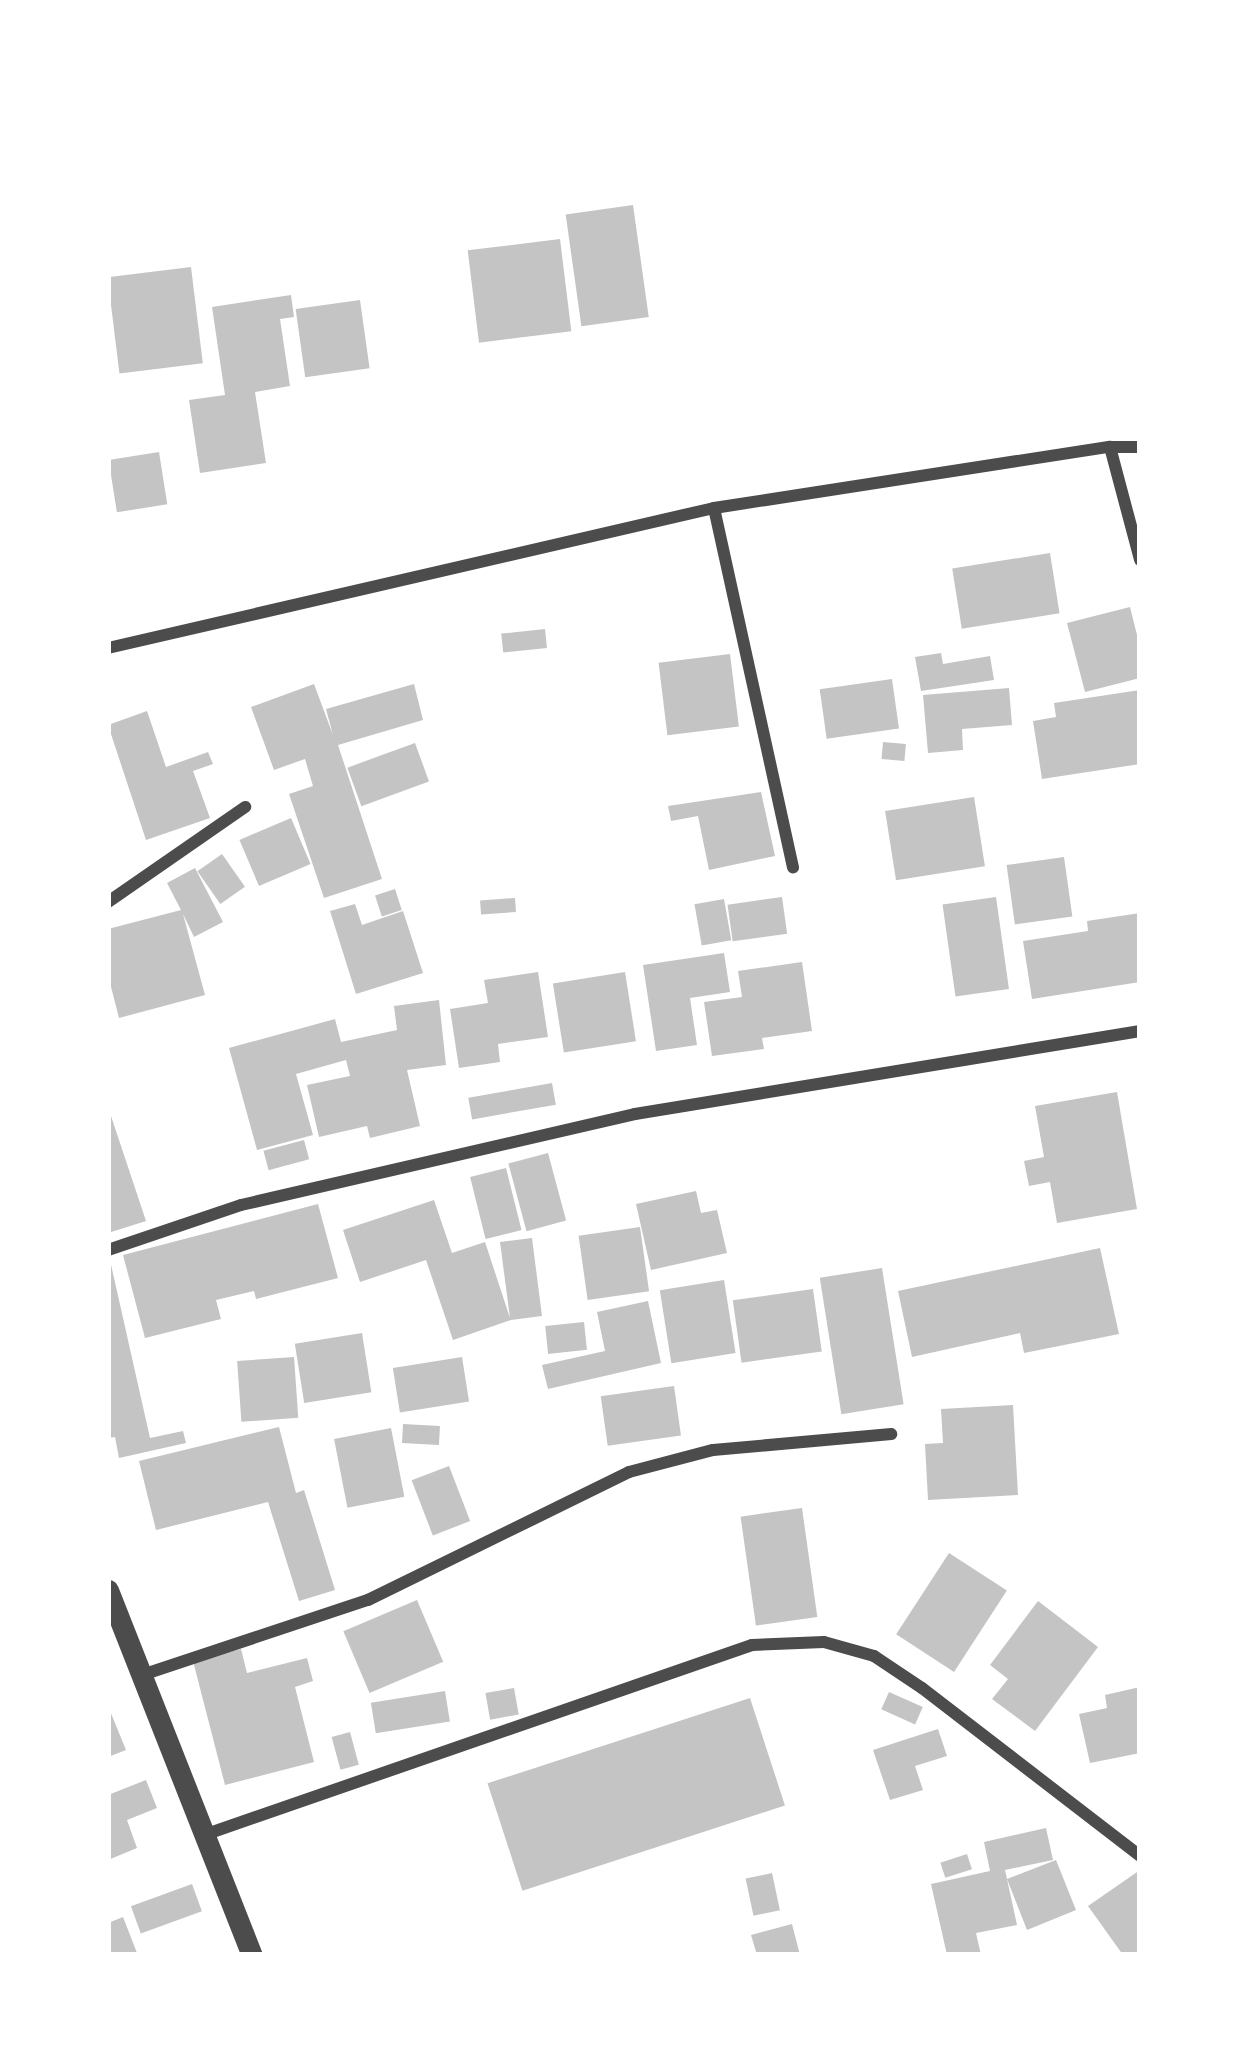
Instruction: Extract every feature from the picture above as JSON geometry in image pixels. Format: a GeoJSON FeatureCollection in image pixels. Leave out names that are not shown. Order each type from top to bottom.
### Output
{"type":"FeatureCollection","features":[{"type":"Feature","properties":{"kind":"street"},"geometry":{"type":"LineString","coordinates":[[1110,447],[1140,560]]}},
{"type":"Feature","properties":{"kind":"street"},"geometry":{"type":"LineString","coordinates":[[108,648],[714,508],[1110,447],[1140,447]]}},
{"type":"Feature","properties":{"kind":"street"},"geometry":{"type":"LineString","coordinates":[[714,508],[793,867]]}},
{"type":"Feature","properties":{"kind":"street"},"geometry":{"type":"LineString","coordinates":[[108,902],[245,808]]}},
{"type":"Feature","properties":{"kind":"street"},"geometry":{"type":"LineString","coordinates":[[108,1250],[241,1205],[635,1114],[1140,1031]]}},
{"type":"Feature","properties":{"kind":"street"},"geometry":{"type":"LineString","coordinates":[[142,1675],[368,1600],[629,1472],[713,1450],[891,1434]]}},
{"type":"Feature","properties":{"kind":"street"},"geometry":{"type":"LineString","coordinates":[[108,1590],[252,1955]]}},
{"type":"Feature","properties":{"kind":"street"},"geometry":{"type":"LineString","coordinates":[[203,1835],[752,1645],[824,1642],[874,1656],[1140,1856]]}},
{"type":"Feature","properties":{"kind":"building"},"geometry":{"type":"Polygon","coordinates":[[[633,205],[649,317],[581,326],[566,214],[633,205]]]}},
{"type":"Feature","properties":{"kind":"building"},"geometry":{"type":"Polygon","coordinates":[[[560,239],[571,331],[479,343],[468,250],[560,239]]]}},
{"type":"Feature","properties":{"kind":"building"},"geometry":{"type":"Polygon","coordinates":[[[191,267],[203,363],[119,374],[108,277],[191,267]]]}},
{"type":"Feature","properties":{"kind":"building"},"geometry":{"type":"Polygon","coordinates":[[[291,295],[294,317],[280,319],[290,386],[255,392],[266,463],[200,473],[189,400],[225,395],[212,307],[291,295]]]}},
{"type":"Feature","properties":{"kind":"building"},"geometry":{"type":"Polygon","coordinates":[[[360,300],[370,368],[305,377],[296,309],[360,300]]]}},
{"type":"Feature","properties":{"kind":"building"},"geometry":{"type":"Polygon","coordinates":[[[159,452],[167,504],[117,512],[109,460],[159,452]]]}},
{"type":"Feature","properties":{"kind":"building"},"geometry":{"type":"Polygon","coordinates":[[[1050,553],[1060,613],[962,629],[952,568],[1050,553]]]}},
{"type":"Feature","properties":{"kind":"building"},"geometry":{"type":"Polygon","coordinates":[[[1130,607],[1140,647],[1140,678],[1085,692],[1067,623],[1130,607]]]}},
{"type":"Feature","properties":{"kind":"building"},"geometry":{"type":"Polygon","coordinates":[[[545,629],[547,648],[503,652],[501,634],[545,629]]]}},
{"type":"Feature","properties":{"kind":"building"},"geometry":{"type":"Polygon","coordinates":[[[941,653],[943,664],[990,656],[994,680],[921,691],[915,657],[941,653]]]}},
{"type":"Feature","properties":{"kind":"building"},"geometry":{"type":"Polygon","coordinates":[[[730,654],[739,726],[667,735],[659,663],[730,654]]]}},
{"type":"Feature","properties":{"kind":"building"},"geometry":{"type":"Polygon","coordinates":[[[892,679],[899,729],[827,739],[820,689],[892,679]]]}},
{"type":"Feature","properties":{"kind":"building"},"geometry":{"type":"Polygon","coordinates":[[[314,684],[333,735],[326,709],[414,684],[423,720],[338,745],[382,879],[324,898],[289,794],[313,786],[305,759],[274,770],[251,707],[314,684]]]}},
{"type":"Feature","properties":{"kind":"building"},"geometry":{"type":"Polygon","coordinates":[[[1009,688],[1012,725],[962,729],[963,750],[928,753],[923,695],[1009,688]]]}},
{"type":"Feature","properties":{"kind":"building"},"geometry":{"type":"Polygon","coordinates":[[[1140,690],[1140,764],[1042,779],[1033,721],[1056,717],[1054,703],[1140,690]]]}},
{"type":"Feature","properties":{"kind":"building"},"geometry":{"type":"Polygon","coordinates":[[[147,711],[166,767],[208,752],[213,764],[193,771],[210,818],[146,840],[108,725],[147,711]]]}},
{"type":"Feature","properties":{"kind":"building"},"geometry":{"type":"Polygon","coordinates":[[[883,742],[906,744],[904,761],[882,759],[883,742]]]}},
{"type":"Feature","properties":{"kind":"building"},"geometry":{"type":"Polygon","coordinates":[[[415,743],[429,782],[361,806],[347,768],[415,743]]]}},
{"type":"Feature","properties":{"kind":"building"},"geometry":{"type":"Polygon","coordinates":[[[761,792],[775,856],[709,870],[698,816],[671,821],[668,806],[761,792]]]}},
{"type":"Feature","properties":{"kind":"building"},"geometry":{"type":"Polygon","coordinates":[[[974,797],[985,866],[896,880],[885,811],[974,797]]]}},
{"type":"Feature","properties":{"kind":"building"},"geometry":{"type":"Polygon","coordinates":[[[291,818],[311,864],[259,886],[239,840],[291,818]]]}},
{"type":"Feature","properties":{"kind":"building"},"geometry":{"type":"Polygon","coordinates":[[[222,854],[245,887],[220,904],[197,871],[222,854]]]}},
{"type":"Feature","properties":{"kind":"building"},"geometry":{"type":"Polygon","coordinates":[[[1064,857],[1072,916],[1015,924],[1007,865],[1064,857]]]}},
{"type":"Feature","properties":{"kind":"building"},"geometry":{"type":"Polygon","coordinates":[[[195,868],[223,922],[194,937],[183,914],[205,995],[119,1018],[108,975],[108,929],[181,910],[167,883],[195,868]]]}},
{"type":"Feature","properties":{"kind":"building"},"geometry":{"type":"Polygon","coordinates":[[[395,889],[402,910],[382,916],[375,895],[395,889]]]}},
{"type":"Feature","properties":{"kind":"building"},"geometry":{"type":"Polygon","coordinates":[[[782,897],[787,934],[733,941],[728,905],[782,897]]]}},
{"type":"Feature","properties":{"kind":"building"},"geometry":{"type":"Polygon","coordinates":[[[996,897],[1009,989],[955,997],[943,905],[996,897]]]}},
{"type":"Feature","properties":{"kind":"building"},"geometry":{"type":"Polygon","coordinates":[[[515,898],[516,912],[481,914],[480,900],[515,898]]]}},
{"type":"Feature","properties":{"kind":"building"},"geometry":{"type":"Polygon","coordinates":[[[724,899],[731,940],[702,946],[694,904],[724,899]]]}},
{"type":"Feature","properties":{"kind":"building"},"geometry":{"type":"Polygon","coordinates":[[[355,904],[362,925],[403,911],[423,973],[356,994],[330,911],[355,904]]]}},
{"type":"Feature","properties":{"kind":"building"},"geometry":{"type":"Polygon","coordinates":[[[1140,913],[1140,982],[1032,999],[1023,941],[1088,931],[1087,921],[1140,913]]]}},
{"type":"Feature","properties":{"kind":"building"},"geometry":{"type":"Polygon","coordinates":[[[724,953],[730,992],[690,998],[697,1045],[656,1051],[643,965],[724,953]]]}},
{"type":"Feature","properties":{"kind":"building"},"geometry":{"type":"Polygon","coordinates":[[[802,962],[812,1031],[762,1038],[764,1049],[712,1056],[704,1002],[742,997],[738,971],[802,962]]]}},
{"type":"Feature","properties":{"kind":"building"},"geometry":{"type":"Polygon","coordinates":[[[538,972],[548,1037],[498,1044],[500,1062],[459,1068],[450,1009],[488,1003],[484,980],[538,972]]]}},
{"type":"Feature","properties":{"kind":"building"},"geometry":{"type":"Polygon","coordinates":[[[625,972],[636,1041],[564,1053],[553,983],[625,972]]]}},
{"type":"Feature","properties":{"kind":"building"},"geometry":{"type":"Polygon","coordinates":[[[439,1000],[446,1065],[407,1070],[420,1126],[370,1138],[367,1126],[319,1137],[307,1085],[350,1076],[346,1060],[296,1074],[313,1135],[257,1150],[229,1048],[335,1019],[341,1042],[397,1030],[394,1006],[439,1000]]]}},
{"type":"Feature","properties":{"kind":"building"},"geometry":{"type":"Polygon","coordinates":[[[552,1083],[556,1105],[472,1119],[468,1098],[552,1083]]]}},
{"type":"Feature","properties":{"kind":"building"},"geometry":{"type":"Polygon","coordinates":[[[1117,1092],[1137,1209],[1057,1223],[1050,1182],[1029,1186],[1024,1161],[1044,1157],[1035,1106],[1117,1092]]]}},
{"type":"Feature","properties":{"kind":"building"},"geometry":{"type":"Polygon","coordinates":[[[108,1107],[146,1221],[108,1233],[108,1107]]]}},
{"type":"Feature","properties":{"kind":"building"},"geometry":{"type":"Polygon","coordinates":[[[304,1140],[309,1159],[269,1170],[263,1151],[304,1140]]]}},
{"type":"Feature","properties":{"kind":"building"},"geometry":{"type":"Polygon","coordinates":[[[548,1153],[566,1221],[527,1231],[508,1164],[548,1153]]]}},
{"type":"Feature","properties":{"kind":"building"},"geometry":{"type":"Polygon","coordinates":[[[506,1168],[521,1230],[486,1239],[470,1177],[506,1168]]]}},
{"type":"Feature","properties":{"kind":"building"},"geometry":{"type":"Polygon","coordinates":[[[696,1191],[701,1213],[717,1210],[727,1253],[651,1270],[636,1204],[696,1191]]]}},
{"type":"Feature","properties":{"kind":"building"},"geometry":{"type":"Polygon","coordinates":[[[434,1200],[452,1253],[485,1242],[510,1318],[500,1242],[532,1238],[542,1316],[511,1320],[453,1340],[426,1260],[360,1282],[343,1230],[434,1200]]]}},
{"type":"Feature","properties":{"kind":"building"},"geometry":{"type":"Polygon","coordinates":[[[318,1204],[338,1278],[256,1299],[254,1291],[216,1300],[221,1319],[145,1338],[123,1255],[318,1204]]]}},
{"type":"Feature","properties":{"kind":"building"},"geometry":{"type":"Polygon","coordinates":[[[640,1227],[649,1291],[588,1300],[579,1236],[640,1227]]]}},
{"type":"Feature","properties":{"kind":"building"},"geometry":{"type":"Polygon","coordinates":[[[1100,1248],[1119,1334],[1024,1353],[1020,1333],[912,1357],[898,1291],[1100,1248]]]}},
{"type":"Feature","properties":{"kind":"building"},"geometry":{"type":"Polygon","coordinates":[[[110,1260],[150,1438],[183,1431],[186,1443],[119,1458],[115,1437],[108,1438],[110,1260]]]}},
{"type":"Feature","properties":{"kind":"building"},"geometry":{"type":"Polygon","coordinates":[[[882,1268],[904,1404],[841,1414],[820,1278],[882,1268]]]}},
{"type":"Feature","properties":{"kind":"building"},"geometry":{"type":"Polygon","coordinates":[[[724,1280],[736,1353],[671,1363],[660,1290],[724,1280]]]}},
{"type":"Feature","properties":{"kind":"building"},"geometry":{"type":"Polygon","coordinates":[[[813,1289],[822,1351],[742,1363],[733,1300],[813,1289]]]}},
{"type":"Feature","properties":{"kind":"building"},"geometry":{"type":"Polygon","coordinates":[[[648,1301],[661,1363],[548,1389],[542,1365],[605,1351],[597,1312],[648,1301]]]}},
{"type":"Feature","properties":{"kind":"building"},"geometry":{"type":"Polygon","coordinates":[[[584,1322],[587,1350],[548,1354],[545,1326],[584,1322]]]}},
{"type":"Feature","properties":{"kind":"building"},"geometry":{"type":"Polygon","coordinates":[[[362,1333],[371,1392],[304,1403],[295,1344],[362,1333]]]}},
{"type":"Feature","properties":{"kind":"building"},"geometry":{"type":"Polygon","coordinates":[[[294,1357],[298,1418],[241,1422],[237,1361],[294,1357]]]}},
{"type":"Feature","properties":{"kind":"building"},"geometry":{"type":"Polygon","coordinates":[[[462,1357],[469,1401],[400,1412],[393,1368],[462,1357]]]}},
{"type":"Feature","properties":{"kind":"building"},"geometry":{"type":"Polygon","coordinates":[[[674,1386],[681,1436],[608,1446],[601,1396],[674,1386]]]}},
{"type":"Feature","properties":{"kind":"building"},"geometry":{"type":"Polygon","coordinates":[[[1013,1405],[1018,1495],[928,1500],[925,1444],[943,1443],[941,1409],[1013,1405]]]}},
{"type":"Feature","properties":{"kind":"building"},"geometry":{"type":"Polygon","coordinates":[[[403,1424],[440,1426],[439,1445],[402,1443],[403,1424]]]}},
{"type":"Feature","properties":{"kind":"building"},"geometry":{"type":"Polygon","coordinates":[[[279,1427],[296,1493],[304,1490],[335,1590],[299,1601],[268,1502],[156,1530],[139,1461],[279,1427]]]}},
{"type":"Feature","properties":{"kind":"building"},"geometry":{"type":"Polygon","coordinates":[[[391,1428],[404,1497],[347,1508],[334,1439],[391,1428]]]}},
{"type":"Feature","properties":{"kind":"building"},"geometry":{"type":"Polygon","coordinates":[[[449,1466],[470,1521],[433,1535],[412,1480],[449,1466]]]}},
{"type":"Feature","properties":{"kind":"building"},"geometry":{"type":"Polygon","coordinates":[[[802,1508],[817,1617],[756,1626],[741,1517],[802,1508]]]}},
{"type":"Feature","properties":{"kind":"building"},"geometry":{"type":"Polygon","coordinates":[[[949,1553],[1007,1591],[954,1672],[896,1634],[949,1553]]]}},
{"type":"Feature","properties":{"kind":"building"},"geometry":{"type":"Polygon","coordinates":[[[417,1600],[443,1662],[370,1693],[343,1631],[417,1600]]]}},
{"type":"Feature","properties":{"kind":"building"},"geometry":{"type":"Polygon","coordinates":[[[1038,1601],[1098,1647],[1035,1731],[992,1699],[1008,1679],[990,1665],[1038,1601]]]}},
{"type":"Feature","properties":{"kind":"building"},"geometry":{"type":"Polygon","coordinates":[[[241,1649],[247,1673],[307,1658],[313,1681],[295,1687],[314,1762],[225,1785],[193,1661],[241,1649]]]}},
{"type":"Feature","properties":{"kind":"building"},"geometry":{"type":"Polygon","coordinates":[[[1140,1687],[1140,1753],[1090,1763],[1079,1714],[1107,1708],[1105,1695],[1140,1687]]]}},
{"type":"Feature","properties":{"kind":"building"},"geometry":{"type":"Polygon","coordinates":[[[514,1688],[519,1715],[490,1720],[485,1693],[514,1688]]]}},
{"type":"Feature","properties":{"kind":"building"},"geometry":{"type":"Polygon","coordinates":[[[445,1691],[450,1722],[376,1733],[371,1703],[445,1691]]]}},
{"type":"Feature","properties":{"kind":"building"},"geometry":{"type":"Polygon","coordinates":[[[889,1692],[923,1707],[915,1724],[881,1709],[889,1692]]]}},
{"type":"Feature","properties":{"kind":"building"},"geometry":{"type":"Polygon","coordinates":[[[750,1698],[785,1805],[522,1891],[488,1783],[750,1698]]]}},
{"type":"Feature","properties":{"kind":"building"},"geometry":{"type":"Polygon","coordinates":[[[108,1706],[126,1750],[108,1757],[108,1706]]]}},
{"type":"Feature","properties":{"kind":"building"},"geometry":{"type":"Polygon","coordinates":[[[938,1729],[947,1756],[915,1766],[923,1790],[890,1800],[873,1750],[938,1729]]]}},
{"type":"Feature","properties":{"kind":"building"},"geometry":{"type":"Polygon","coordinates":[[[350,1732],[359,1765],[340,1770],[332,1737],[350,1732]]]}},
{"type":"Feature","properties":{"kind":"building"},"geometry":{"type":"Polygon","coordinates":[[[146,1780],[157,1808],[127,1820],[137,1848],[108,1860],[108,1795],[146,1780]]]}},
{"type":"Feature","properties":{"kind":"building"},"geometry":{"type":"Polygon","coordinates":[[[1046,1828],[1053,1860],[1005,1870],[1017,1925],[976,1933],[981,1955],[947,1955],[931,1884],[990,1871],[984,1842],[1046,1828]]]}},
{"type":"Feature","properties":{"kind":"building"},"geometry":{"type":"Polygon","coordinates":[[[967,1854],[972,1869],[945,1878],[940,1863],[967,1854]]]}},
{"type":"Feature","properties":{"kind":"building"},"geometry":{"type":"Polygon","coordinates":[[[1056,1860],[1076,1910],[1027,1930],[1007,1879],[1056,1860]]]}},
{"type":"Feature","properties":{"kind":"building"},"geometry":{"type":"Polygon","coordinates":[[[1140,1870],[1140,1955],[1123,1955],[1088,1906],[1140,1870]]]}},
{"type":"Feature","properties":{"kind":"building"},"geometry":{"type":"Polygon","coordinates":[[[772,1873],[780,1910],[753,1916],[746,1879],[772,1873]]]}},
{"type":"Feature","properties":{"kind":"building"},"geometry":{"type":"Polygon","coordinates":[[[192,1884],[202,1911],[141,1933],[131,1906],[192,1884]]]}},
{"type":"Feature","properties":{"kind":"building"},"geometry":{"type":"Polygon","coordinates":[[[123,1917],[137,1953],[108,1955],[108,1923],[123,1917]]]}},
{"type":"Feature","properties":{"kind":"building"},"geometry":{"type":"Polygon","coordinates":[[[792,1924],[800,1955],[757,1955],[751,1935],[792,1924]]]}}]}
